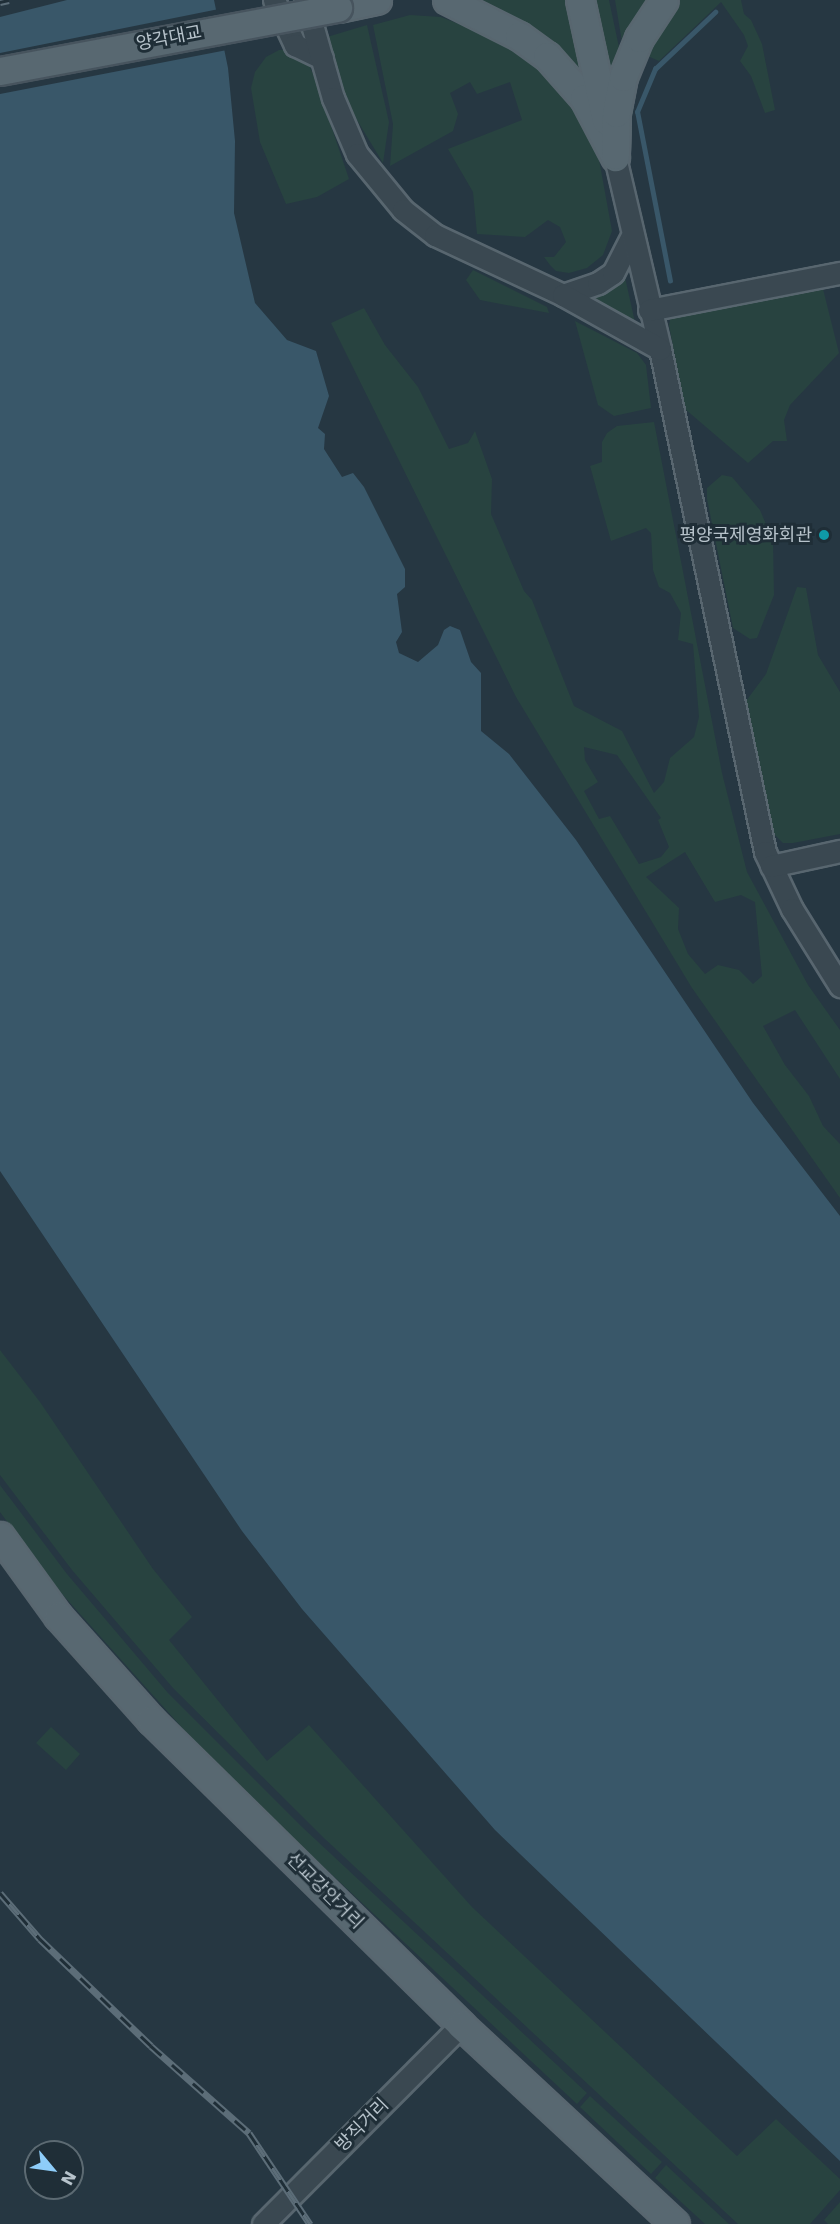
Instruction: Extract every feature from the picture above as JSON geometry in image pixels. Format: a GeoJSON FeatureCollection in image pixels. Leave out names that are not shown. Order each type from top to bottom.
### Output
{"type":"FeatureCollection","features":[{"type":"Feature","properties":{"kind":"main road","name":"양각대교"},"geometry":{"type":"LineString","coordinates":[[0,71],[377,0]]}},
{"type":"Feature","properties":{"kind":"main road"},"geometry":{"type":"LineString","coordinates":[[447,0],[519,36],[547,56],[584,98],[615,157]]}},
{"type":"Feature","properties":{"kind":"main road"},"geometry":{"type":"LineString","coordinates":[[580,0],[615,157]]}},
{"type":"Feature","properties":{"kind":"main road"},"geometry":{"type":"LineString","coordinates":[[615,157],[616,113],[623,77],[639,38],[664,0]]}},
{"type":"Feature","properties":{"kind":"main road","name":"선교강안거리"},"geometry":{"type":"LineString","coordinates":[[0,1536],[58,1616],[151,1720],[462,2025],[675,2224]]}},
{"type":"Feature","properties":{"kind":"street"},"geometry":{"type":"LineString","coordinates":[[274,0],[295,45],[321,58]]}},
{"type":"Feature","properties":{"kind":"street"},"geometry":{"type":"LineString","coordinates":[[305,0],[333,98],[357,154],[403,210],[435,235],[563,294],[660,350]]}},
{"type":"Feature","properties":{"kind":"street"},"geometry":{"type":"LineString","coordinates":[[615,157],[631,238],[660,350],[761,839],[792,909],[840,986]]}},
{"type":"Feature","properties":{"kind":"street"},"geometry":{"type":"LineString","coordinates":[[563,294],[598,283],[613,273],[631,238]]}},
{"type":"Feature","properties":{"kind":"street"},"geometry":{"type":"LineString","coordinates":[[649,310],[840,273]]}},
{"type":"Feature","properties":{"kind":"street"},"geometry":{"type":"LineString","coordinates":[[771,866],[840,851]]}},
{"type":"Feature","properties":{"kind":"street","name":"방직거리"},"geometry":{"type":"LineString","coordinates":[[263,2224],[462,2025]]}},
{"type":"Feature","properties":{"kind":"green space"},"geometry":{"type":"Polygon","coordinates":[[[473,0],[572,0],[583,77],[525,25],[473,0]]]}},
{"type":"Feature","properties":{"kind":"green space"},"geometry":{"type":"Polygon","coordinates":[[[588,0],[609,0],[620,52],[614,74],[609,74],[588,0]]]}},
{"type":"Feature","properties":{"kind":"green space"},"geometry":{"type":"Polygon","coordinates":[[[615,0],[646,0],[622,42],[615,0]]]}},
{"type":"Feature","properties":{"kind":"green space"},"geometry":{"type":"Polygon","coordinates":[[[679,0],[741,0],[744,14],[751,20],[762,44],[775,110],[765,113],[751,76],[740,61],[748,46],[744,35],[721,2],[659,61],[643,54],[679,0]]]}},
{"type":"Feature","properties":{"kind":"green space"},"geometry":{"type":"Polygon","coordinates":[[[410,15],[441,17],[512,45],[542,69],[566,97],[598,154],[612,231],[603,255],[587,268],[569,273],[556,271],[550,265],[544,257],[554,257],[566,242],[560,227],[548,220],[525,237],[477,234],[473,192],[448,149],[522,120],[510,82],[477,94],[470,82],[450,93],[458,114],[453,131],[390,166],[393,124],[373,25],[410,15]]]}},
{"type":"Feature","properties":{"kind":"green space"},"geometry":{"type":"Polygon","coordinates":[[[367,25],[389,122],[383,163],[346,102],[327,37],[367,25]]]}},
{"type":"Feature","properties":{"kind":"green space"},"geometry":{"type":"Polygon","coordinates":[[[294,49],[306,59],[315,78],[349,179],[317,197],[286,204],[260,142],[251,88],[255,72],[266,57],[279,50],[294,49]]]}},
{"type":"Feature","properties":{"kind":"green space"},"geometry":{"type":"Polygon","coordinates":[[[473,270],[547,307],[549,313],[480,300],[466,280],[473,270]]]}},
{"type":"Feature","properties":{"kind":"green space"},"geometry":{"type":"Polygon","coordinates":[[[624,273],[635,322],[586,297],[624,273]]]}},
{"type":"Feature","properties":{"kind":"green space"},"geometry":{"type":"Polygon","coordinates":[[[822,285],[839,353],[790,405],[784,420],[787,441],[773,441],[748,463],[685,409],[669,325],[671,316],[822,285]]]}},
{"type":"Feature","properties":{"kind":"green space"},"geometry":{"type":"Polygon","coordinates":[[[364,308],[385,345],[418,387],[449,449],[468,443],[475,431],[492,479],[491,514],[524,591],[532,600],[574,706],[622,731],[654,793],[664,782],[670,758],[694,737],[699,717],[693,644],[678,640],[681,613],[670,593],[659,587],[653,570],[651,533],[646,528],[611,541],[590,466],[602,462],[602,442],[607,433],[617,426],[654,422],[722,773],[747,872],[808,985],[840,1030],[840,1079],[795,1010],[763,1026],[785,1065],[809,1096],[823,1126],[840,1144],[840,1198],[692,988],[516,697],[331,323],[364,308]],[[584,747],[585,760],[598,782],[584,791],[599,819],[610,816],[639,864],[661,857],[669,847],[658,820],[661,818],[617,755],[584,747]],[[685,852],[646,877],[679,908],[678,929],[688,954],[705,974],[718,965],[739,970],[753,984],[762,976],[755,902],[741,895],[715,902],[685,852]]]}},
{"type":"Feature","properties":{"kind":"green space"},"geometry":{"type":"Polygon","coordinates":[[[575,321],[637,353],[646,365],[651,408],[614,416],[598,405],[575,321]]]}},
{"type":"Feature","properties":{"kind":"green space"},"geometry":{"type":"Polygon","coordinates":[[[722,475],[732,477],[760,510],[773,541],[774,595],[757,638],[750,639],[733,628],[707,499],[707,488],[722,475]]]}},
{"type":"Feature","properties":{"kind":"green space"},"geometry":{"type":"Polygon","coordinates":[[[797,587],[806,588],[818,655],[840,692],[840,834],[783,843],[772,832],[746,701],[766,674],[797,587]]]}},
{"type":"Feature","properties":{"kind":"green space"},"geometry":{"type":"Polygon","coordinates":[[[0,1350],[40,1402],[153,1569],[192,1617],[169,1640],[267,1761],[309,1725],[472,1907],[737,2156],[776,2119],[840,2179],[840,2190],[810,2224],[738,2224],[325,1839],[173,1688],[72,1570],[0,1475],[0,1350]]]}},
{"type":"Feature","properties":{"kind":"green space"},"geometry":{"type":"Polygon","coordinates":[[[0,1485],[67,1574],[168,1693],[301,1826],[587,2093],[577,2104],[221,1771],[54,1585],[0,1512],[0,1485]]]}},
{"type":"Feature","properties":{"kind":"green space"},"geometry":{"type":"Polygon","coordinates":[[[51,1727],[80,1754],[66,1770],[36,1743],[51,1727]]]}},
{"type":"Feature","properties":{"kind":"green space"},"geometry":{"type":"Polygon","coordinates":[[[590,2096],[662,2162],[651,2174],[580,2107],[590,2096]]]}},
{"type":"Feature","properties":{"kind":"green space"},"geometry":{"type":"Polygon","coordinates":[[[666,2165],[729,2224],[705,2224],[655,2178],[666,2165]]]}},
{"type":"Feature","properties":{"kind":"green space"},"geometry":{"type":"Polygon","coordinates":[[[840,2202],[840,2224],[828,2224],[824,2220],[840,2202]]]}},
{"type":"Feature","properties":{"kind":"water"},"geometry":{"type":"Polygon","coordinates":[[[0,0],[214,0],[228,68],[235,141],[234,213],[255,303],[287,340],[316,351],[329,396],[318,428],[325,434],[324,449],[342,477],[353,473],[364,487],[405,569],[405,587],[397,594],[402,632],[396,642],[399,653],[418,662],[438,645],[444,630],[450,626],[460,630],[471,662],[481,673],[481,731],[509,754],[576,840],[753,1103],[840,1216],[840,2161],[495,1830],[302,1609],[242,1531],[0,1171],[0,0]]]}},
{"type":"Feature","properties":{"kind":"pier"},"geometry":{"type":"Polygon","coordinates":[[[0,0],[67,0],[0,17],[0,0]]]}},
{"type":"Feature","properties":{"kind":"pier"},"geometry":{"type":"Polygon","coordinates":[[[219,9],[227,50],[0,94],[0,53],[219,9]]]}},
{"type":"Feature","properties":{"kind":"waterway"},"geometry":{"type":"LineString","coordinates":[[670,281],[637,112],[655,69],[715,12]]}},
{"type":"Feature","properties":{"kind":"railway"},"geometry":{"type":"LineString","coordinates":[[0,2],[9,0]]}},
{"type":"Feature","properties":{"kind":"railway"},"geometry":{"type":"LineString","coordinates":[[0,1893],[40,1939],[151,2046],[249,2133],[310,2224]]}},
{"type":"Feature","properties":{"kind":"place","name":"평양국제영화회관"},"geometry":{"type":"Point","coordinates":[824,535]}}]}
